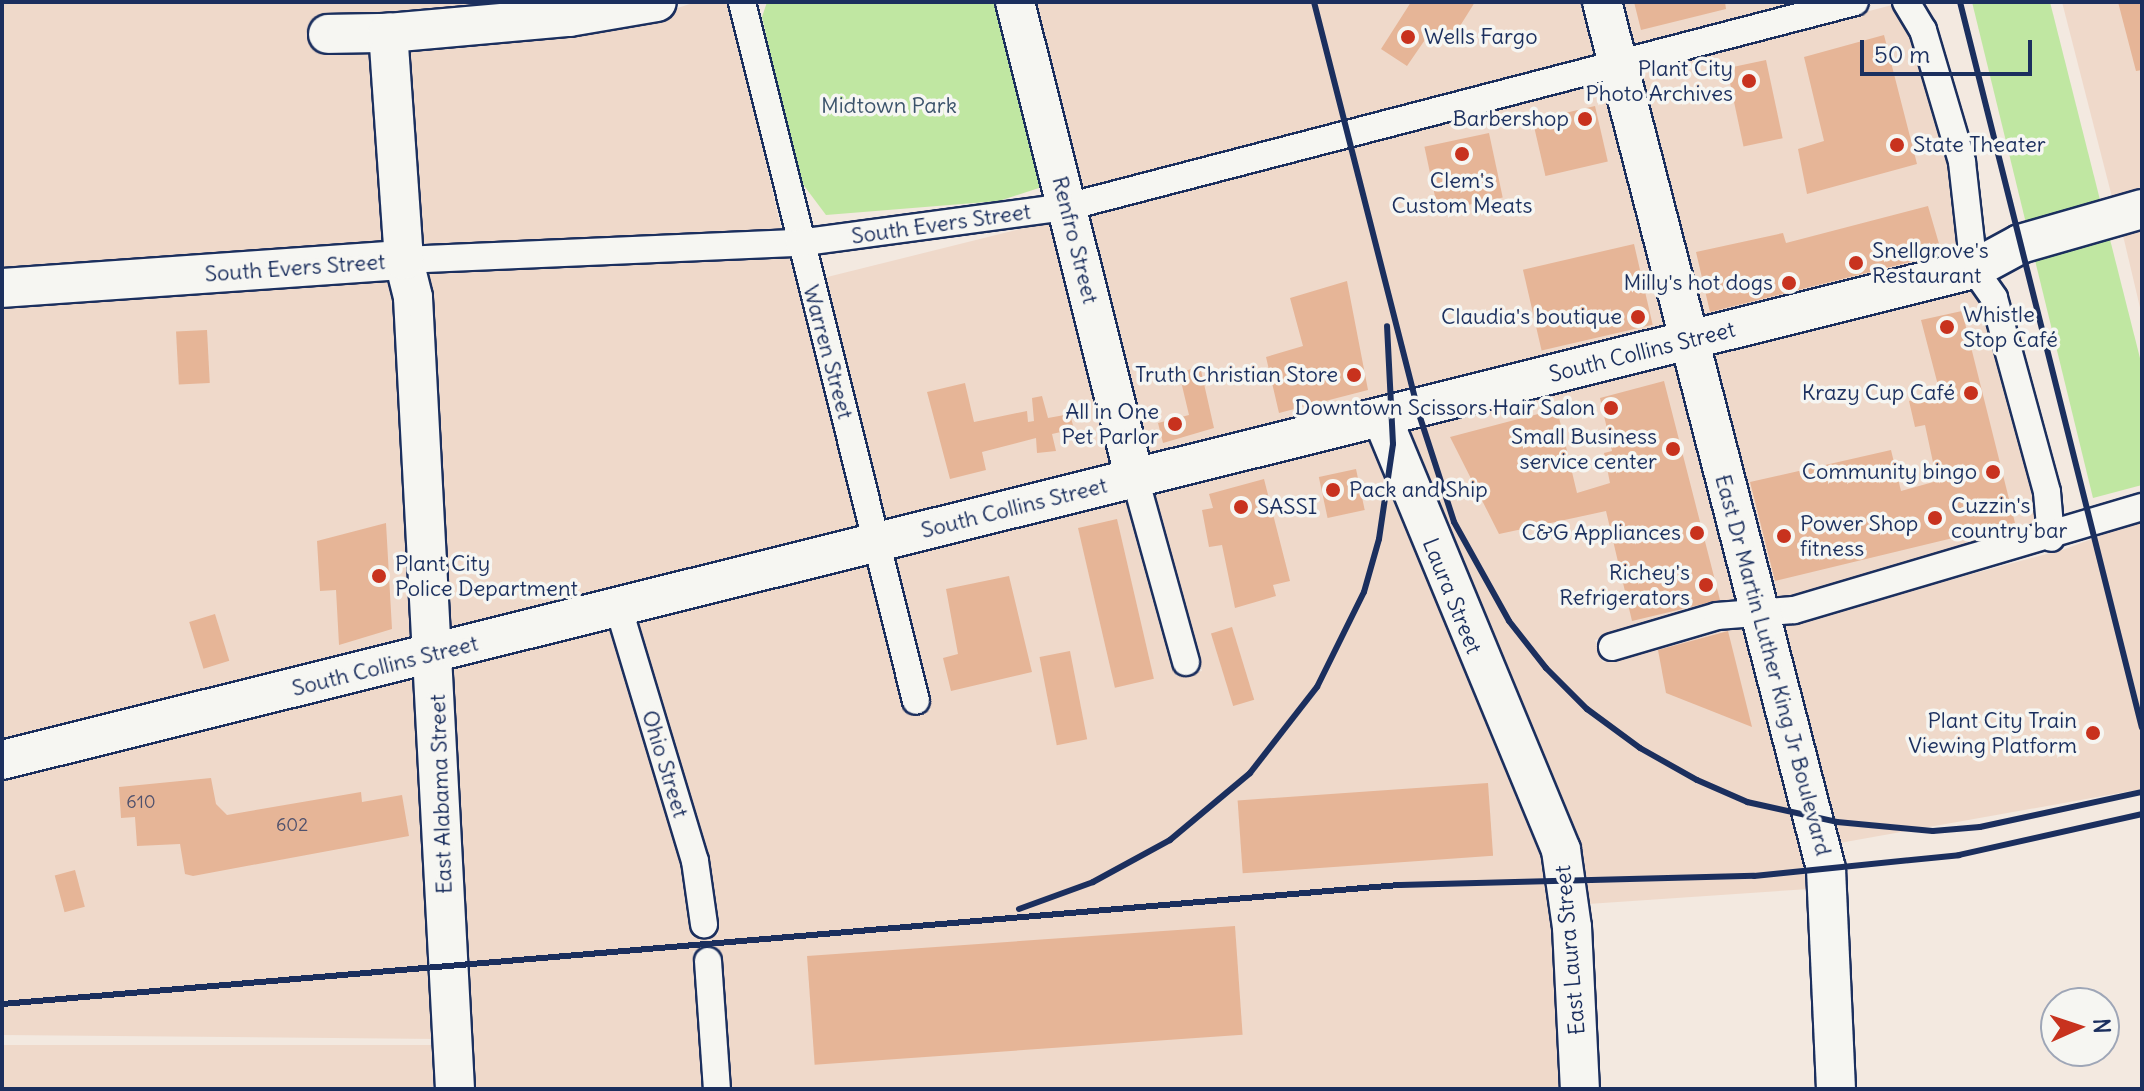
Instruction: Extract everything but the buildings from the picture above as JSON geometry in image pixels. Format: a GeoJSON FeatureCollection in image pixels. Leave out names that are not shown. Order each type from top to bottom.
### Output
{"type":"FeatureCollection","features":[{"type":"Feature","properties":{"kind":"street"},"geometry":{"type":"LineString","coordinates":[[328,34],[388,33],[569,17],[657,2]]}},
{"type":"Feature","properties":{"kind":"street","name":"Warren Street"},"geometry":{"type":"LineString","coordinates":[[742,2],[799,243],[878,542],[916,701]]}},
{"type":"Feature","properties":{"kind":"street","name":"Renfro Street"},"geometry":{"type":"LineString","coordinates":[[1015,2],[1135,478]]}},
{"type":"Feature","properties":{"kind":"street","name":"East Dr Martin Luther King Jr Boulevard"},"geometry":{"type":"LineString","coordinates":[[1602,2],[1826,869],[1836,1089]]}},
{"type":"Feature","properties":{"kind":"street","name":"South Evers Street"},"geometry":{"type":"LineString","coordinates":[[2,288],[404,260],[799,243],[1067,207],[1855,2]]}},
{"type":"Feature","properties":{"kind":"street"},"geometry":{"type":"LineString","coordinates":[[1906,2],[1923,30],[1962,162],[1974,269],[1994,298],[2047,492],[2051,538]]}},
{"type":"Feature","properties":{"kind":"street","name":"East Alabama Street"},"geometry":{"type":"LineString","coordinates":[[388,33],[404,260],[413,297],[435,655],[455,1089]]}},
{"type":"Feature","properties":{"kind":"street","name":"South Collins Street"},"geometry":{"type":"LineString","coordinates":[[2,760],[435,655],[618,606],[1135,478],[1383,420],[1974,269],[2020,244],[2142,209]]}},
{"type":"Feature","properties":{"kind":"street","name":"Laura Street"},"geometry":{"type":"LineString","coordinates":[[1383,420],[1506,727]]}},
{"type":"Feature","properties":{"kind":"street"},"geometry":{"type":"LineString","coordinates":[[1135,478],[1186,662]]}},
{"type":"Feature","properties":{"kind":"street"},"geometry":{"type":"LineString","coordinates":[[1612,647],[1717,616],[1794,610],[2051,538],[2142,507]]}},
{"type":"Feature","properties":{"kind":"street","name":"Ohio Street"},"geometry":{"type":"LineString","coordinates":[[618,606],[695,861],[704,924]]}},
{"type":"Feature","properties":{"kind":"street","name":"East Laura Street"},"geometry":{"type":"LineString","coordinates":[[1506,727],[1561,850],[1572,927],[1580,1089]]}},
{"type":"Feature","properties":{"kind":"street"},"geometry":{"type":"LineString","coordinates":[[708,961],[717,1089]]}},
{"type":"Feature","properties":{"kind":"shaded area"},"geometry":{"type":"Polygon","coordinates":[[[2,2],[585,2],[375,45],[390,249],[2,277],[2,2]]]}},
{"type":"Feature","properties":{"kind":"shaded area"},"geometry":{"type":"Polygon","coordinates":[[[696,2],[729,2],[782,232],[416,248],[402,44],[662,13],[696,2]]]}},
{"type":"Feature","properties":{"kind":"shaded area"},"geometry":{"type":"Polygon","coordinates":[[[1029,2],[1588,2],[1602,57],[1077,192],[1029,2]]]}},
{"type":"Feature","properties":{"kind":"shaded area"},"geometry":{"type":"Polygon","coordinates":[[[1615,2],[1808,2],[1628,50],[1615,2]]]}},
{"type":"Feature","properties":{"kind":"shaded area"},"geometry":{"type":"Polygon","coordinates":[[[2062,2],[2142,2],[2142,198],[2114,205],[2062,2]]]}},
{"type":"Feature","properties":{"kind":"shaded area"},"geometry":{"type":"Polygon","coordinates":[[[1892,5],[1911,34],[1949,164],[1960,260],[1699,325],[1634,73],[1892,5]]]}},
{"type":"Feature","properties":{"kind":"shaded area"},"geometry":{"type":"Polygon","coordinates":[[[1608,80],[1671,332],[1144,464],[1081,211],[1608,80]]]}},
{"type":"Feature","properties":{"kind":"shaded area"},"geometry":{"type":"Polygon","coordinates":[[[1056,220],[1118,469],[882,528],[820,279],[1056,220]]]}},
{"type":"Feature","properties":{"kind":"shaded area"},"geometry":{"type":"Polygon","coordinates":[[[2142,222],[2142,316],[2121,227],[2142,222]]]}},
{"type":"Feature","properties":{"kind":"shaded area"},"geometry":{"type":"Polygon","coordinates":[[[789,256],[862,533],[448,639],[420,271],[789,256]]]}},
{"type":"Feature","properties":{"kind":"shaded area"},"geometry":{"type":"Polygon","coordinates":[[[393,273],[421,646],[2,748],[2,300],[393,273]]]}},
{"type":"Feature","properties":{"kind":"shaded area"},"geometry":{"type":"Polygon","coordinates":[[[1968,283],[1981,302],[2034,494],[2037,530],[1792,599],[1768,599],[1706,348],[1968,283]]]}},
{"type":"Feature","properties":{"kind":"shaded area"},"geometry":{"type":"Polygon","coordinates":[[[1680,355],[1741,601],[1595,640],[1603,662],[1747,624],[1802,821],[1809,889],[1588,904],[1400,427],[1680,355]]]}},
{"type":"Feature","properties":{"kind":"shaded area"},"geometry":{"type":"Polygon","coordinates":[[[1375,434],[1548,854],[1566,1089],[730,1089],[719,948],[693,951],[703,1089],[468,1089],[449,664],[608,621],[682,864],[692,937],[718,935],[708,858],[634,614],[868,556],[906,714],[931,710],[894,550],[1126,493],[1176,676],[1202,671],[1151,486],[1375,434]]]}},
{"type":"Feature","properties":{"kind":"shaded area"},"geometry":{"type":"Polygon","coordinates":[[[2142,520],[2142,789],[1834,844],[1774,623],[1798,621],[2065,549],[2142,520]]]}},
{"type":"Feature","properties":{"kind":"shaded area"},"geometry":{"type":"Polygon","coordinates":[[[422,670],[439,1039],[2,1035],[2,772],[422,670]]]}},
{"type":"Feature","properties":{"kind":"shaded area"},"geometry":{"type":"Polygon","coordinates":[[[2,1045],[433,1045],[433,1089],[2,1089],[2,1045]]]}},
{"type":"Feature","properties":{"kind":"green space","name":"Midtown Park"},"geometry":{"type":"Polygon","coordinates":[[[767,2],[1005,2],[1045,186],[999,201],[826,215],[799,179],[762,17],[767,2]]]}},
{"type":"Feature","properties":{"kind":"green space"},"geometry":{"type":"Polygon","coordinates":[[[1972,2],[2050,2],[2142,366],[2142,485],[2093,498],[1972,2]]]}},
{"type":"Feature","properties":{"kind":"railway"},"geometry":{"type":"LineString","coordinates":[[1314,2],[1418,411],[1454,522],[1509,621],[1546,668],[1587,709],[1640,748],[1697,780],[1747,802],[1837,822],[1933,831],[1980,827],[2142,792]]}},
{"type":"Feature","properties":{"kind":"railway"},"geometry":{"type":"LineString","coordinates":[[1960,2],[2142,728]]}},
{"type":"Feature","properties":{"kind":"railway"},"geometry":{"type":"LineString","coordinates":[[1019,909],[1093,882],[1170,840],[1250,773],[1317,687],[1364,592],[1379,539],[1393,444],[1387,326]]}},
{"type":"Feature","properties":{"kind":"railway"},"geometry":{"type":"LineString","coordinates":[[2,1004],[1400,885],[1754,876],[1959,855],[2142,814]]}},
{"type":"Feature","properties":{"kind":"place","name":"Wells Fargo"},"geometry":{"type":"Point","coordinates":[1408,37]}},
{"type":"Feature","properties":{"kind":"place","name":"Plant City Photo Archives"},"geometry":{"type":"Point","coordinates":[1749,81]}},
{"type":"Feature","properties":{"kind":"place","name":"Barbershop"},"geometry":{"type":"Point","coordinates":[1585,119]}},
{"type":"Feature","properties":{"kind":"place","name":"State Theater"},"geometry":{"type":"Point","coordinates":[1897,145]}},
{"type":"Feature","properties":{"kind":"place","name":"Clem's Custom Meats"},"geometry":{"type":"Point","coordinates":[1462,154]}},
{"type":"Feature","properties":{"kind":"place","name":"Snellgrove's Restaurant"},"geometry":{"type":"Point","coordinates":[1856,263]}},
{"type":"Feature","properties":{"kind":"place","name":"Milly's hot dogs"},"geometry":{"type":"Point","coordinates":[1789,283]}},
{"type":"Feature","properties":{"kind":"place","name":"Claudia's boutique"},"geometry":{"type":"Point","coordinates":[1638,317]}},
{"type":"Feature","properties":{"kind":"place","name":"Whistle Stop Café"},"geometry":{"type":"Point","coordinates":[1947,327]}},
{"type":"Feature","properties":{"kind":"place","name":"Truth Christian Store"},"geometry":{"type":"Point","coordinates":[1354,375]}},
{"type":"Feature","properties":{"kind":"place","name":"Krazy Cup Café"},"geometry":{"type":"Point","coordinates":[1971,393]}},
{"type":"Feature","properties":{"kind":"place","name":"Downtown Scissors Hair Salon"},"geometry":{"type":"Point","coordinates":[1611,408]}},
{"type":"Feature","properties":{"kind":"place","name":"All in One Pet Parlor"},"geometry":{"type":"Point","coordinates":[1175,424]}},
{"type":"Feature","properties":{"kind":"place","name":"Small Business service center"},"geometry":{"type":"Point","coordinates":[1673,449]}},
{"type":"Feature","properties":{"kind":"place","name":"Community bingo"},"geometry":{"type":"Point","coordinates":[1993,472]}},
{"type":"Feature","properties":{"kind":"place","name":"Pack and Ship"},"geometry":{"type":"Point","coordinates":[1333,490]}},
{"type":"Feature","properties":{"kind":"place","name":"SASSI"},"geometry":{"type":"Point","coordinates":[1241,507]}},
{"type":"Feature","properties":{"kind":"place","name":"Cuzzin's country bar"},"geometry":{"type":"Point","coordinates":[1935,518]}},
{"type":"Feature","properties":{"kind":"place","name":"C&G Appliances"},"geometry":{"type":"Point","coordinates":[1697,533]}},
{"type":"Feature","properties":{"kind":"place","name":"Power Shop fitness"},"geometry":{"type":"Point","coordinates":[1784,536]}},
{"type":"Feature","properties":{"kind":"place","name":"Plant City Police Department"},"geometry":{"type":"Point","coordinates":[379,576]}},
{"type":"Feature","properties":{"kind":"place","name":"Richey's Refrigerators"},"geometry":{"type":"Point","coordinates":[1706,585]}},
{"type":"Feature","properties":{"kind":"place","name":"Plant City Train Viewing Platform"},"geometry":{"type":"Point","coordinates":[2093,733]}}]}
